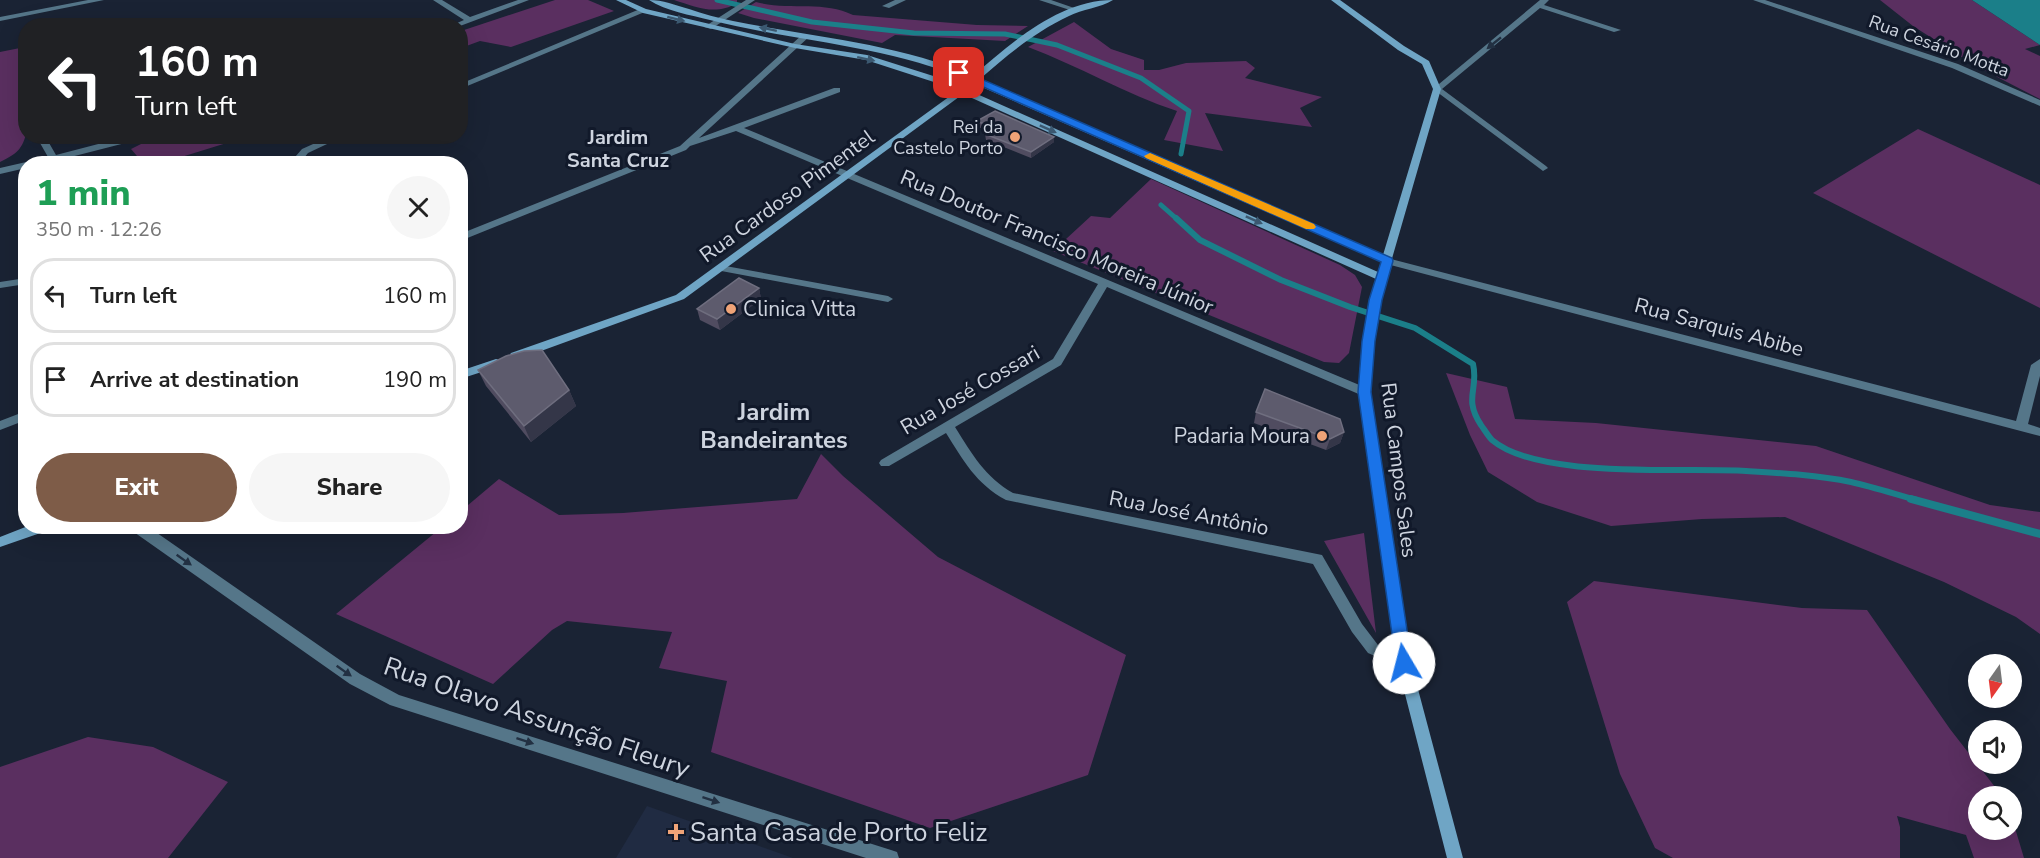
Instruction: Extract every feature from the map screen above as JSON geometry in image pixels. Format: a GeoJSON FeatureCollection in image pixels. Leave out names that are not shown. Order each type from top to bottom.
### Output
{"type":"FeatureCollection","features":[{"type":"Feature","properties":{"kind":"main road"},"geometry":{"type":"LineString","coordinates":[[620,0],[643,11],[708,27],[889,64],[962,90],[1382,278]]}},
{"type":"Feature","properties":{"kind":"main road"},"geometry":{"type":"LineString","coordinates":[[653,0],[720,19],[903,54],[940,65],[1387,261]]}},
{"type":"Feature","properties":{"kind":"main road","name":"Rua Cardoso Pimentel"},"geometry":{"type":"LineString","coordinates":[[468,372],[680,297],[850,175],[1039,30],[1076,10],[1109,0]]}},
{"type":"Feature","properties":{"kind":"main road"},"geometry":{"type":"LineString","coordinates":[[1335,0],[1401,48],[1426,63],[1437,89]]}},
{"type":"Feature","properties":{"kind":"main road","name":"Rua Campos Sales"},"geometry":{"type":"LineString","coordinates":[[1437,89],[1376,300],[1368,341],[1365,392],[1404,663],[1455,858]]}},
{"type":"Feature","properties":{"kind":"main road"},"geometry":{"type":"LineString","coordinates":[[1081,143],[1098,134]]}},
{"type":"Feature","properties":{"kind":"main road"},"geometry":{"type":"LineString","coordinates":[[0,542],[22,534]]}},
{"type":"Feature","properties":{"kind":"street"},"geometry":{"type":"LineString","coordinates":[[0,19],[100,0]]}},
{"type":"Feature","properties":{"kind":"street"},"geometry":{"type":"LineString","coordinates":[[437,0],[466,18]]}},
{"type":"Feature","properties":{"kind":"street"},"geometry":{"type":"LineString","coordinates":[[468,22],[525,0]]}},
{"type":"Feature","properties":{"kind":"street"},"geometry":{"type":"LineString","coordinates":[[886,6],[902,0]]}},
{"type":"Feature","properties":{"kind":"street"},"geometry":{"type":"LineString","coordinates":[[1043,0],[1076,10]]}},
{"type":"Feature","properties":{"kind":"street","name":"Rua Cesário Motta"},"geometry":{"type":"LineString","coordinates":[[1757,0],[1955,66],[2040,103]]}},
{"type":"Feature","properties":{"kind":"street"},"geometry":{"type":"LineString","coordinates":[[708,27],[749,1]]}},
{"type":"Feature","properties":{"kind":"street"},"geometry":{"type":"LineString","coordinates":[[1543,168],[1437,89],[1542,3],[1617,30]]}},
{"type":"Feature","properties":{"kind":"street"},"geometry":{"type":"LineString","coordinates":[[468,84],[643,11]]}},
{"type":"Feature","properties":{"kind":"street"},"geometry":{"type":"LineString","coordinates":[[683,148],[806,36]]}},
{"type":"Feature","properties":{"kind":"street"},"geometry":{"type":"LineString","coordinates":[[468,235],[735,127],[837,90]]}},
{"type":"Feature","properties":{"kind":"street","name":"Rua Doutor Francisco Moreira Júnior"},"geometry":{"type":"LineString","coordinates":[[735,127],[1365,392]]}},
{"type":"Feature","properties":{"kind":"street"},"geometry":{"type":"LineString","coordinates":[[73,156],[114,144]]}},
{"type":"Feature","properties":{"kind":"street"},"geometry":{"type":"LineString","coordinates":[[300,156],[305,151],[321,144]]}},
{"type":"Feature","properties":{"kind":"street"},"geometry":{"type":"LineString","coordinates":[[0,171],[18,167]]}},
{"type":"Feature","properties":{"kind":"street","name":"Rua Sarquis Abibe"},"geometry":{"type":"LineString","coordinates":[[1387,261],[2040,432]]}},
{"type":"Feature","properties":{"kind":"street"},"geometry":{"type":"LineString","coordinates":[[720,268],[888,299]]}},
{"type":"Feature","properties":{"kind":"street"},"geometry":{"type":"LineString","coordinates":[[0,285],[18,282]]}},
{"type":"Feature","properties":{"kind":"street","name":"Rua José Cossari"},"geometry":{"type":"LineString","coordinates":[[885,462],[1057,362],[1104,283]]}},
{"type":"Feature","properties":{"kind":"street"},"geometry":{"type":"LineString","coordinates":[[2021,427],[2037,365],[2040,363]]}},
{"type":"Feature","properties":{"kind":"street"},"geometry":{"type":"LineString","coordinates":[[0,426],[18,418]]}},
{"type":"Feature","properties":{"kind":"street","name":"Rua José Antônio"},"geometry":{"type":"LineString","coordinates":[[949,426],[978,474],[992,489],[1010,497],[1317,559],[1357,628],[1373,649],[1404,663]]}},
{"type":"Feature","properties":{"kind":"street","name":"Rua Olavo Assunção Fleury"},"geometry":{"type":"LineString","coordinates":[[147,534],[355,679],[395,700],[891,858]]}},
{"type":"Feature","properties":{"kind":"shaded area"},"geometry":{"type":"Polygon","coordinates":[[[555,0],[588,0],[614,11],[511,47],[480,41],[468,45],[468,29],[555,0]]]}},
{"type":"Feature","properties":{"kind":"shaded area"},"geometry":{"type":"Polygon","coordinates":[[[674,0],[737,0],[737,3],[714,10],[674,0]]]}},
{"type":"Feature","properties":{"kind":"shaded area"},"geometry":{"type":"Polygon","coordinates":[[[1880,0],[1972,0],[2040,45],[2025,49],[2040,56],[2040,99],[1974,65],[1913,26],[1880,0]]]}},
{"type":"Feature","properties":{"kind":"shaded area"},"geometry":{"type":"Polygon","coordinates":[[[1972,0],[2040,0],[2040,45],[1972,0]]]}},
{"type":"Feature","properties":{"kind":"shaded area"},"geometry":{"type":"Polygon","coordinates":[[[756,2],[780,6],[830,8],[853,15],[977,25],[1028,26],[1005,41],[895,35],[882,43],[738,13],[756,2]]]}},
{"type":"Feature","properties":{"kind":"shaded area"},"geometry":{"type":"Polygon","coordinates":[[[1074,22],[1111,49],[1144,60],[1144,70],[1159,70],[1186,63],[1246,61],[1255,68],[1245,78],[1322,97],[1300,108],[1312,127],[1205,113],[1223,151],[1164,140],[1177,111],[1028,47],[1074,22]]]}},
{"type":"Feature","properties":{"kind":"shaded area"},"geometry":{"type":"Polygon","coordinates":[[[18,48],[18,144],[22,144],[17,152],[0,162],[0,52],[18,48]]]}},
{"type":"Feature","properties":{"kind":"shaded area"},"geometry":{"type":"Polygon","coordinates":[[[1918,129],[2040,185],[2040,308],[1813,193],[1918,129]]]}},
{"type":"Feature","properties":{"kind":"shaded area"},"geometry":{"type":"Polygon","coordinates":[[[141,144],[223,144],[185,156],[137,156],[131,149],[141,144]]]}},
{"type":"Feature","properties":{"kind":"shaded area"},"geometry":{"type":"Polygon","coordinates":[[[1151,179],[1340,265],[1355,275],[1362,287],[1349,353],[1339,363],[1324,362],[1053,251],[1091,216],[1110,218],[1151,179]]]}},
{"type":"Feature","properties":{"kind":"shaded area"},"geometry":{"type":"Polygon","coordinates":[[[1446,373],[1507,387],[1515,419],[1596,423],[1816,446],[1990,505],[2040,512],[2040,634],[2016,617],[1944,582],[1785,517],[1702,519],[1611,526],[1537,502],[1488,472],[1470,435],[1446,373]]]}},
{"type":"Feature","properties":{"kind":"shaded area"},"geometry":{"type":"Polygon","coordinates":[[[821,454],[843,476],[938,557],[1126,655],[1088,775],[930,828],[711,752],[727,681],[659,668],[672,632],[567,621],[552,630],[493,684],[336,614],[433,534],[468,534],[468,505],[499,479],[559,515],[623,513],[797,499],[821,454]]]}},
{"type":"Feature","properties":{"kind":"shaded area"},"geometry":{"type":"Polygon","coordinates":[[[1364,533],[1376,633],[1324,541],[1364,533]]]}},
{"type":"Feature","properties":{"kind":"shaded area"},"geometry":{"type":"Polygon","coordinates":[[[1594,581],[1802,608],[1867,610],[1968,752],[1968,774],[1985,774],[1994,786],[1968,786],[1968,840],[2019,840],[2024,858],[1974,858],[1966,835],[1897,816],[1900,827],[1900,858],[1673,858],[1655,848],[1620,774],[1567,602],[1594,581]]]}},
{"type":"Feature","properties":{"kind":"shaded area"},"geometry":{"type":"Polygon","coordinates":[[[88,737],[153,747],[228,782],[168,858],[0,858],[0,767],[88,737]]]}},
{"type":"Feature","properties":{"kind":"shaded area","name":"Santa Casa de Porto Feliz"},"geometry":{"type":"Polygon","coordinates":[[[647,806],[793,858],[616,858],[647,806]]]}},
{"type":"Feature","properties":{"kind":"building","name":"Rei da Castelo Porto"},"geometry":{"type":"Polygon","coordinates":[[[995,111],[1054,137],[1031,152],[985,134],[993,128],[977,121],[995,111]]]}},
{"type":"Feature","properties":{"kind":"building"},"geometry":{"type":"Polygon","coordinates":[[[739,278],[759,288],[717,319],[697,309],[739,278]]]}},
{"type":"Feature","properties":{"kind":"building"},"geometry":{"type":"Polygon","coordinates":[[[542,350],[569,390],[524,426],[478,370],[506,356],[524,351],[542,350]]]}},
{"type":"Feature","properties":{"kind":"building"},"geometry":{"type":"Polygon","coordinates":[[[1265,389],[1340,419],[1344,432],[1330,439],[1256,412],[1265,389]]]}},
{"type":"Feature","properties":{"kind":"waterway"},"geometry":{"type":"LineString","coordinates":[[717,0],[812,22],[914,33],[1005,34],[1057,45],[1141,78],[1189,111],[1181,154]]}},
{"type":"Feature","properties":{"kind":"waterway"},"geometry":{"type":"LineString","coordinates":[[1161,205],[1178,220]]}},
{"type":"Feature","properties":{"kind":"waterway"},"geometry":{"type":"LineString","coordinates":[[1176,218],[1200,240],[1281,280],[1350,307],[1415,328],[1473,364],[1472,400],[1476,416],[1492,440],[1514,453],[1543,461],[1613,469],[1746,471],[1812,476],[1851,482],[1917,500]]}},
{"type":"Feature","properties":{"kind":"waterway"},"geometry":{"type":"LineString","coordinates":[[1911,499],[2040,534]]}},
{"type":"Feature","properties":{"kind":"slow traffic"},"geometry":{"type":"LineString","coordinates":[[1150,156],[1310,227]]}},
{"type":"Feature","properties":{"kind":"place","name":"Rei da Castelo Porto"},"geometry":{"type":"Point","coordinates":[1015,137]}},
{"type":"Feature","properties":{"kind":"place","name":"Clinica Vitta"},"geometry":{"type":"Point","coordinates":[731,309]}},
{"type":"Feature","properties":{"kind":"place","name":"Padaria Moura"},"geometry":{"type":"Point","coordinates":[1322,436]}},
{"type":"Feature","properties":{"kind":"place","name":"Santa Casa de Porto Feliz"},"geometry":{"type":"Point","coordinates":[676,832]}},
{"type":"Feature","properties":{"kind":"district","name":"Jardim Santa Cruz"},"geometry":{"type":"Point","coordinates":[618,148]}},
{"type":"Feature","properties":{"kind":"district","name":"Jardim Bandeirantes"},"geometry":{"type":"Point","coordinates":[774,426]}},
{"type":"Feature","properties":{"kind":"route"},"geometry":{"type":"LineString","coordinates":[[959,73],[1387,261],[1368,341],[1365,392],[1404,663]]}}]}
